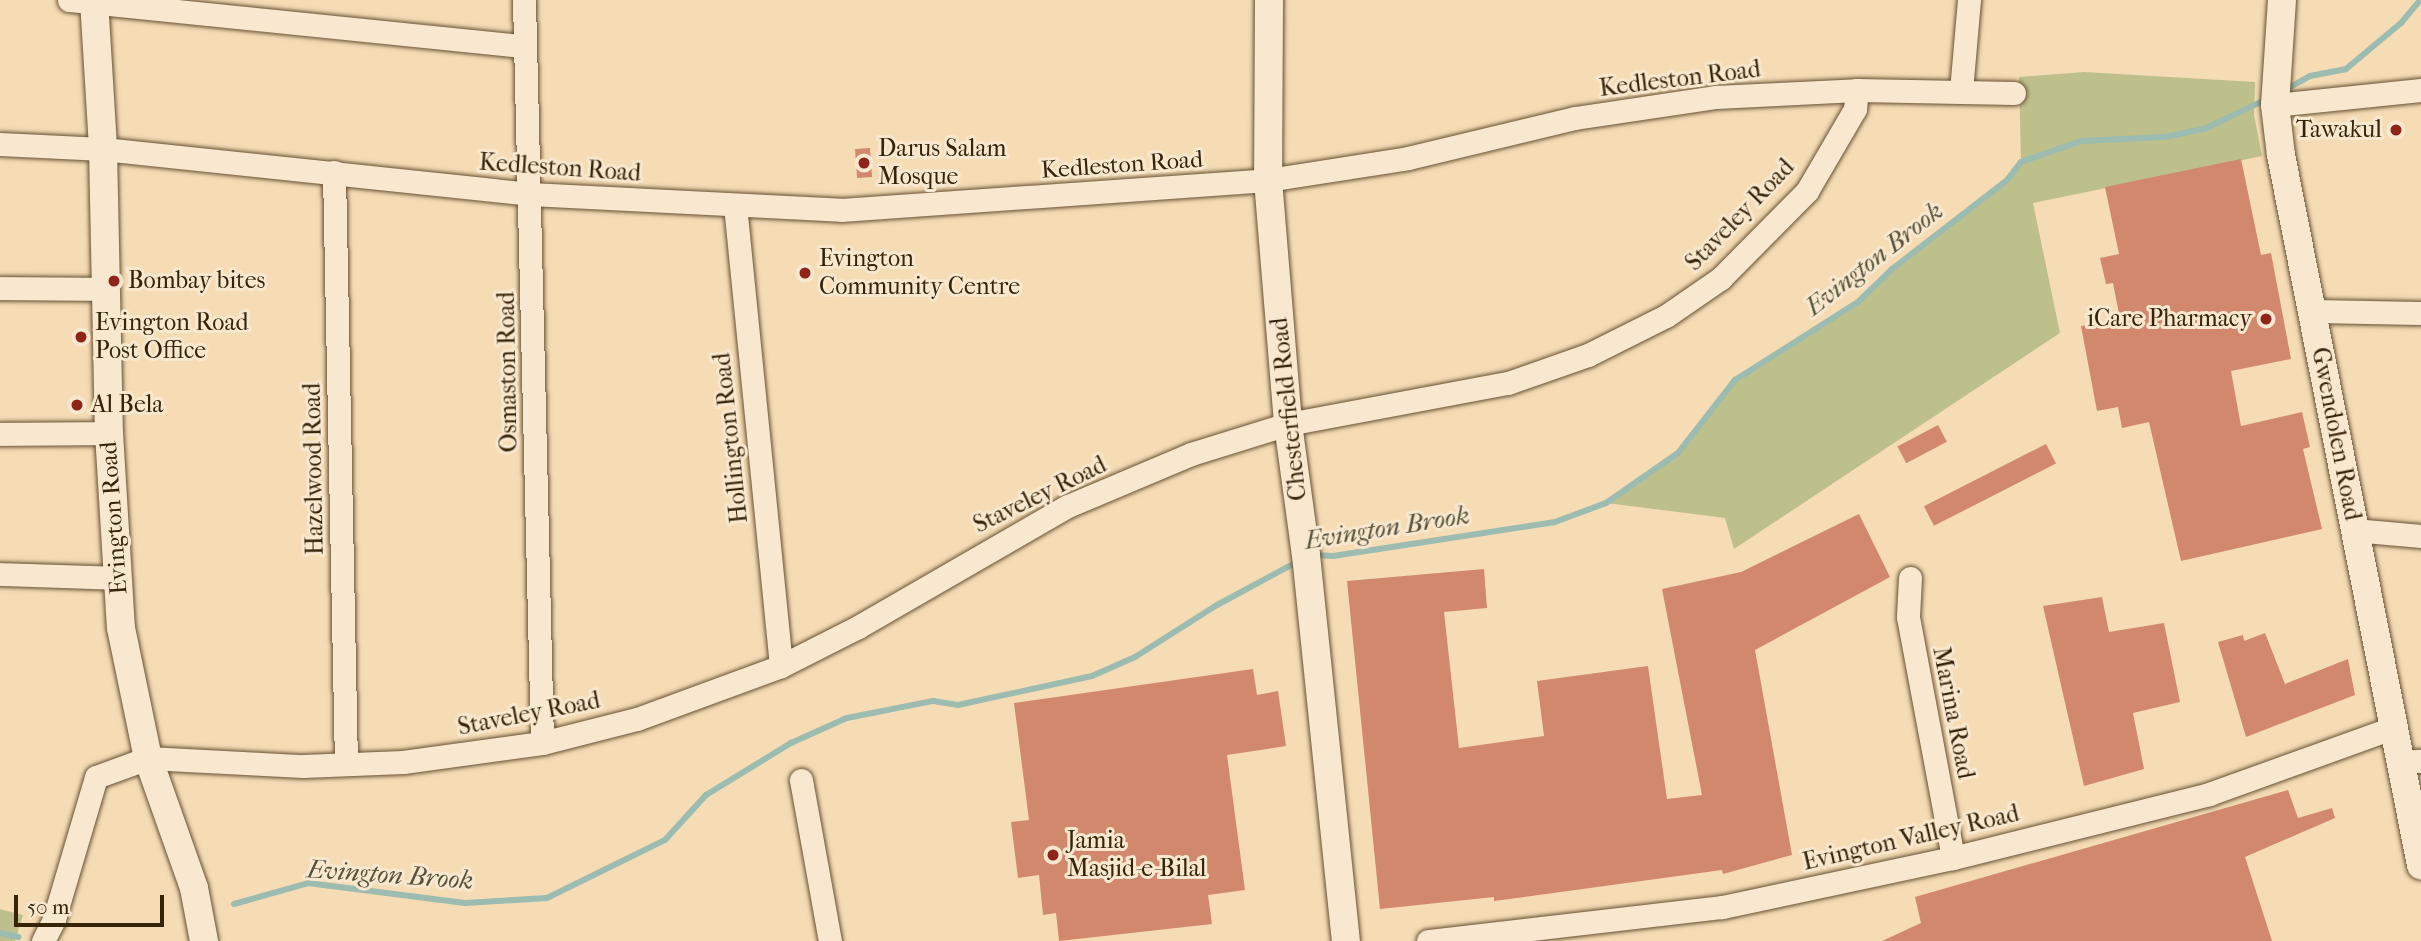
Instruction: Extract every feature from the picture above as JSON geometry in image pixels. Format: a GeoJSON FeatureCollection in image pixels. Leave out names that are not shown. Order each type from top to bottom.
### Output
{"type":"FeatureCollection","features":[{"type":"Feature","properties":{"kind":"street","name":"Osmaston Road"},"geometry":{"type":"LineString","coordinates":[[524,0],[542,743]]}},
{"type":"Feature","properties":{"kind":"street","name":"Chesterfield Road"},"geometry":{"type":"LineString","coordinates":[[1269,0],[1268,180],[1288,424],[1308,568],[1346,941]]}},
{"type":"Feature","properties":{"kind":"street"},"geometry":{"type":"LineString","coordinates":[[1961,91],[1969,0]]}},
{"type":"Feature","properties":{"kind":"street","name":"Gwendolen Road"},"geometry":{"type":"LineString","coordinates":[[2282,0],[2276,98],[2313,311],[2392,728],[2410,762],[2421,865]]}},
{"type":"Feature","properties":{"kind":"street"},"geometry":{"type":"LineString","coordinates":[[86,1],[524,46]]}},
{"type":"Feature","properties":{"kind":"street","name":"Evington Road"},"geometry":{"type":"LineString","coordinates":[[86,1],[103,149],[109,433],[121,628],[148,758],[194,888],[204,941]]}},
{"type":"Feature","properties":{"kind":"street","name":"Kedleston Road"},"geometry":{"type":"LineString","coordinates":[[0,144],[103,149],[530,194],[735,205],[914,208],[1268,180],[1408,158],[1575,118],[1716,97],[1857,90],[2014,93]]}},
{"type":"Feature","properties":{"kind":"street","name":"Staveley Road"},"geometry":{"type":"LineString","coordinates":[[148,758],[346,764],[403,762],[542,743],[637,719],[781,666],[858,627],[1068,506],[1192,454],[1288,424],[1508,383],[1588,355],[1665,316],[1721,278],[1807,191],[1855,109],[1857,90]]}},
{"type":"Feature","properties":{"kind":"street"},"geometry":{"type":"LineString","coordinates":[[2276,98],[2421,90]]}},
{"type":"Feature","properties":{"kind":"street","name":"Hazelwood Road"},"geometry":{"type":"LineString","coordinates":[[334,172],[346,764]]}},
{"type":"Feature","properties":{"kind":"street","name":"Hollington Road"},"geometry":{"type":"LineString","coordinates":[[735,205],[781,666]]}},
{"type":"Feature","properties":{"kind":"street"},"geometry":{"type":"LineString","coordinates":[[0,288],[106,289]]}},
{"type":"Feature","properties":{"kind":"street"},"geometry":{"type":"LineString","coordinates":[[2313,311],[2421,313]]}},
{"type":"Feature","properties":{"kind":"street"},"geometry":{"type":"LineString","coordinates":[[0,434],[109,433]]}},
{"type":"Feature","properties":{"kind":"street"},"geometry":{"type":"LineString","coordinates":[[2354,530],[2421,536]]}},
{"type":"Feature","properties":{"kind":"street"},"geometry":{"type":"LineString","coordinates":[[0,575],[118,579]]}},
{"type":"Feature","properties":{"kind":"street","name":"Marina Road"},"geometry":{"type":"LineString","coordinates":[[1910,578],[1909,617],[1953,858]]}},
{"type":"Feature","properties":{"kind":"street","name":"Evington Valley Road"},"geometry":{"type":"LineString","coordinates":[[1428,941],[1722,907],[1953,858],[2209,794],[2392,728]]}},
{"type":"Feature","properties":{"kind":"street"},"geometry":{"type":"LineString","coordinates":[[43,941],[96,777],[148,758]]}},
{"type":"Feature","properties":{"kind":"street"},"geometry":{"type":"LineString","coordinates":[[801,780],[830,941]]}},
{"type":"Feature","properties":{"kind":"green space"},"geometry":{"type":"Polygon","coordinates":[[[2084,72],[2255,82],[2254,115],[2262,156],[2033,203],[2060,333],[1734,549],[1725,518],[1606,503],[1678,453],[1735,380],[1858,302],[1892,269],[2007,180],[2021,162],[2019,77],[2084,72]]]}},
{"type":"Feature","properties":{"kind":"green space"},"geometry":{"type":"Polygon","coordinates":[[[0,909],[23,915],[15,941],[0,941],[0,909]]]}},
{"type":"Feature","properties":{"kind":"building","name":"Darus Salam Mosque"},"geometry":{"type":"Polygon","coordinates":[[[870,148],[872,177],[857,178],[855,149],[870,148]]]}},
{"type":"Feature","properties":{"kind":"building"},"geometry":{"type":"Polygon","coordinates":[[[2241,159],[2261,255],[2271,253],[2291,359],[2231,371],[2241,426],[2302,412],[2310,447],[2303,449],[2322,529],[2181,561],[2149,422],[2122,428],[2118,407],[2097,411],[2081,326],[2120,319],[2113,283],[2106,284],[2100,258],[2119,254],[2105,187],[2241,159]]]}},
{"type":"Feature","properties":{"kind":"building"},"geometry":{"type":"Polygon","coordinates":[[[1938,425],[1947,442],[1906,463],[1897,447],[1938,425]]]}},
{"type":"Feature","properties":{"kind":"building"},"geometry":{"type":"Polygon","coordinates":[[[2046,444],[2056,464],[1934,526],[1924,506],[2046,444]]]}},
{"type":"Feature","properties":{"kind":"building"},"geometry":{"type":"Polygon","coordinates":[[[1859,514],[1890,577],[1755,650],[1792,855],[1723,874],[1722,870],[1494,901],[1494,897],[1380,909],[1347,581],[1484,569],[1487,608],[1444,612],[1459,748],[1544,736],[1537,681],[1648,666],[1667,799],[1702,795],[1662,589],[1741,572],[1859,514]]]}},
{"type":"Feature","properties":{"kind":"building"},"geometry":{"type":"Polygon","coordinates":[[[2102,597],[2109,632],[2164,623],[2180,702],[2133,713],[2144,769],[2084,786],[2043,606],[2102,597]]]}},
{"type":"Feature","properties":{"kind":"building"},"geometry":{"type":"Polygon","coordinates":[[[2265,633],[2285,684],[2348,659],[2355,695],[2246,737],[2218,642],[2243,635],[2244,641],[2265,633]]]}},
{"type":"Feature","properties":{"kind":"building"},"geometry":{"type":"Polygon","coordinates":[[[1253,669],[1257,695],[1278,691],[1286,746],[1227,755],[1245,890],[1208,895],[1212,924],[1059,941],[1056,913],[1043,915],[1039,875],[1018,878],[1011,822],[1029,820],[1014,703],[1253,669]]]}},
{"type":"Feature","properties":{"kind":"building"},"geometry":{"type":"Polygon","coordinates":[[[2288,790],[2298,818],[2332,808],[2335,818],[2245,857],[2272,941],[1882,941],[1921,923],[1915,897],[2288,790]]]}},
{"type":"Feature","properties":{"kind":"waterway","name":"Evington Brook"},"geometry":{"type":"LineString","coordinates":[[2283,91],[2310,76],[2346,69],[2401,23],[2420,0]]}},
{"type":"Feature","properties":{"kind":"waterway","name":"Evington Brook"},"geometry":{"type":"LineString","coordinates":[[1313,555],[1333,556],[1555,522],[1606,503],[1678,453],[1735,380],[1858,302],[1892,269],[2007,180],[2021,162],[2081,141],[2165,137],[2204,129],[2267,99]]}},
{"type":"Feature","properties":{"kind":"waterway","name":"Evington Brook"},"geometry":{"type":"LineString","coordinates":[[234,904],[308,883],[465,903],[547,898],[665,840],[706,795],[791,743],[847,718],[933,701],[958,705],[1092,676],[1135,657],[1217,605],[1297,562]]}},
{"type":"Feature","properties":{"kind":"waterway","name":"Evington Brook"},"geometry":{"type":"LineString","coordinates":[[0,933],[19,937]]}},
{"type":"Feature","properties":{"kind":"place","name":"Tawakul"},"geometry":{"type":"Point","coordinates":[2396,130]}},
{"type":"Feature","properties":{"kind":"place","name":"Darus Salam Mosque"},"geometry":{"type":"Point","coordinates":[864,163]}},
{"type":"Feature","properties":{"kind":"place","name":"Evington Community Centre"},"geometry":{"type":"Point","coordinates":[805,273]}},
{"type":"Feature","properties":{"kind":"place","name":"Bombay bites"},"geometry":{"type":"Point","coordinates":[114,281]}},
{"type":"Feature","properties":{"kind":"place","name":"iCare Pharmacy"},"geometry":{"type":"Point","coordinates":[2266,319]}},
{"type":"Feature","properties":{"kind":"place","name":"Evington Road Post Office"},"geometry":{"type":"Point","coordinates":[81,337]}},
{"type":"Feature","properties":{"kind":"place","name":"Al Bela"},"geometry":{"type":"Point","coordinates":[77,405]}},
{"type":"Feature","properties":{"kind":"place","name":"Jamia Masjid-e-Bilal"},"geometry":{"type":"Point","coordinates":[1053,855]}}]}
